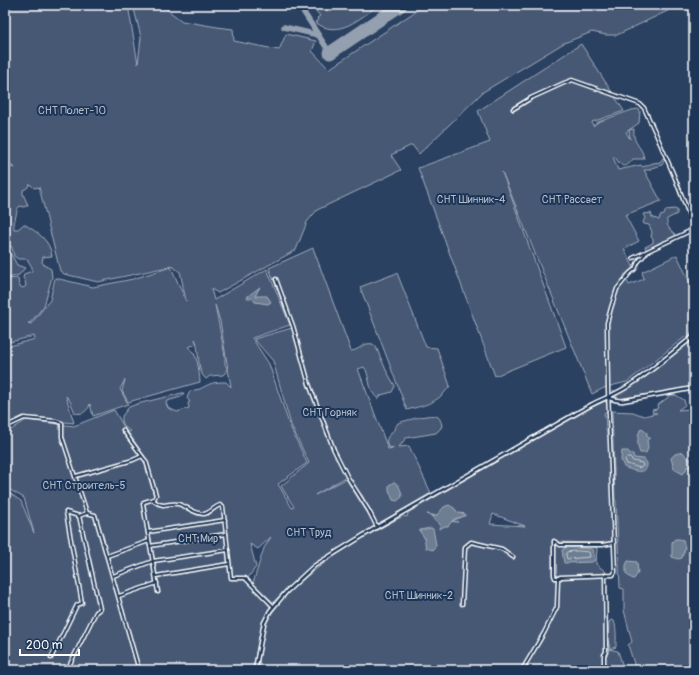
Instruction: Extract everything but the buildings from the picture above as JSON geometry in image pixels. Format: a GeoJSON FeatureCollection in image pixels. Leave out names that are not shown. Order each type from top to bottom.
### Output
{"type":"FeatureCollection","features":[{"type":"Feature","properties":{"kind":"street"},"geometry":{"type":"LineString","coordinates":[[513,109],[530,98],[564,82],[572,80],[642,105],[676,178],[694,228],[646,253],[632,258]]}},
{"type":"Feature","properties":{"kind":"street"},"geometry":{"type":"LineString","coordinates":[[614,543],[602,545],[560,545],[554,541],[555,578],[613,575],[615,572],[608,318],[617,289],[630,273],[636,269],[637,265],[646,253]]}},
{"type":"Feature","properties":{"kind":"street"},"geometry":{"type":"LineString","coordinates":[[636,257],[637,265]]}},
{"type":"Feature","properties":{"kind":"street"},"geometry":{"type":"LineString","coordinates":[[276,279],[293,326],[309,384],[334,450],[349,480],[369,511],[377,527]]}},
{"type":"Feature","properties":{"kind":"street"},"geometry":{"type":"LineString","coordinates":[[255,670],[264,623],[273,606],[314,566],[377,527],[591,405],[629,386],[694,336]]}},
{"type":"Feature","properties":{"kind":"street"},"geometry":{"type":"LineString","coordinates":[[609,397],[616,400],[622,400],[694,388]]}},
{"type":"Feature","properties":{"kind":"street"},"geometry":{"type":"LineString","coordinates":[[5,427],[24,418],[60,421],[62,425],[62,437],[87,513]]}},
{"type":"Feature","properties":{"kind":"street"},"geometry":{"type":"LineString","coordinates":[[123,430],[146,461],[156,495],[154,499]]}},
{"type":"Feature","properties":{"kind":"street"},"geometry":{"type":"LineString","coordinates":[[76,476],[133,460],[142,456]]}},
{"type":"Feature","properties":{"kind":"street"},"geometry":{"type":"LineString","coordinates":[[154,499],[154,501],[163,506],[176,504],[201,514],[206,513],[220,505],[223,506],[231,578],[245,578],[273,606]]}},
{"type":"Feature","properties":{"kind":"street"},"geometry":{"type":"LineString","coordinates":[[154,499],[144,502],[143,504],[158,592]]}},
{"type":"Feature","properties":{"kind":"street"},"geometry":{"type":"LineString","coordinates":[[51,658],[77,605],[82,603],[66,512],[79,516],[87,513],[95,515],[139,670]]}},
{"type":"Feature","properties":{"kind":"street"},"geometry":{"type":"LineString","coordinates":[[65,670],[69,666],[96,612],[100,608],[79,516]]}},
{"type":"Feature","properties":{"kind":"street"},"geometry":{"type":"LineString","coordinates":[[148,532],[225,520]]}},
{"type":"Feature","properties":{"kind":"street"},"geometry":{"type":"LineString","coordinates":[[150,546],[226,534]]}},
{"type":"Feature","properties":{"kind":"street"},"geometry":{"type":"LineString","coordinates":[[107,556],[149,541]]}},
{"type":"Feature","properties":{"kind":"street"},"geometry":{"type":"LineString","coordinates":[[462,604],[465,547],[471,542],[502,549],[513,557]]}},
{"type":"Feature","properties":{"kind":"street"},"geometry":{"type":"LineString","coordinates":[[113,576],[153,561],[228,550]]}},
{"type":"Feature","properties":{"kind":"street"},"geometry":{"type":"LineString","coordinates":[[156,576],[229,564]]}},
{"type":"Feature","properties":{"kind":"street"},"geometry":{"type":"LineString","coordinates":[[604,670],[604,655],[606,652],[605,575]]}},
{"type":"Feature","properties":{"kind":"street"},"geometry":{"type":"LineString","coordinates":[[522,670],[544,633],[557,607],[557,581],[560,578]]}},
{"type":"Feature","properties":{"kind":"street"},"geometry":{"type":"LineString","coordinates":[[119,596],[157,583]]}},
{"type":"Feature","properties":{"kind":"green space"},"geometry":{"type":"Polygon","coordinates":[[[5,5],[128,5],[138,64],[141,37],[133,5],[165,5],[166,9],[182,21],[233,29],[234,41],[279,50],[286,34],[316,41],[312,51],[329,69],[425,5],[680,5],[617,35],[606,35],[592,32],[564,43],[483,92],[419,154],[412,145],[391,155],[401,170],[317,210],[307,222],[296,250],[218,293],[211,289],[214,300],[267,269],[290,325],[252,338],[269,364],[289,424],[307,463],[278,484],[292,508],[294,507],[281,486],[309,463],[291,425],[273,361],[254,339],[292,328],[269,268],[313,248],[351,351],[366,344],[373,344],[376,347],[395,386],[392,392],[381,395],[378,399],[370,387],[364,367],[358,369],[388,449],[394,448],[388,447],[387,440],[398,423],[419,417],[435,416],[439,418],[442,425],[436,433],[406,438],[399,447],[409,446],[431,493],[378,524],[362,495],[346,477],[315,495],[346,479],[375,525],[367,532],[314,564],[273,602],[253,583],[264,548],[271,537],[258,549],[250,544],[256,567],[248,578],[270,607],[259,636],[253,670],[5,670],[5,490],[21,501],[34,533],[24,498],[5,487],[5,434],[26,420],[74,426],[114,410],[144,461],[154,497],[143,502],[147,539],[158,593],[160,593],[145,503],[157,500],[147,460],[128,432],[131,431],[124,425],[122,416],[129,407],[137,404],[184,393],[181,397],[167,401],[166,403],[168,408],[177,412],[189,408],[188,403],[190,402],[187,398],[190,391],[218,382],[226,382],[231,387],[220,321],[215,305],[225,356],[225,364],[227,368],[223,375],[210,376],[206,379],[203,376],[199,366],[197,344],[188,347],[194,353],[196,358],[200,382],[128,402],[122,391],[125,380],[120,389],[128,404],[93,416],[90,404],[88,409],[84,412],[75,413],[66,396],[74,423],[24,418],[5,426],[5,341],[7,344],[6,347],[35,339],[34,336],[10,342],[5,328],[5,285],[6,287],[9,279],[18,278],[19,286],[23,288],[26,286],[23,278],[24,274],[32,271],[32,267],[27,259],[18,259],[14,256],[12,247],[5,245],[5,165],[14,168],[8,161],[5,160],[5,5]],[[30,184],[23,190],[23,194],[28,205],[24,207],[20,206],[17,209],[14,229],[18,229],[24,224],[38,233],[46,241],[51,250],[52,256],[43,257],[42,262],[51,269],[52,277],[44,306],[30,323],[28,323],[31,324],[50,300],[55,278],[93,287],[133,279],[171,267],[186,301],[180,272],[172,266],[98,282],[64,274],[60,271],[39,187],[34,188],[30,184]]]}},
{"type":"Feature","properties":{"kind":"green space"},"geometry":{"type":"Polygon","coordinates":[[[317,5],[379,5],[356,21],[340,28],[332,29],[315,22],[320,16],[315,10],[318,7],[317,5]]]}},
{"type":"Feature","properties":{"kind":"green space","name":"СНТ Рассвет"},"geometry":{"type":"Polygon","coordinates":[[[581,44],[624,111],[592,122],[593,126],[598,122],[632,110],[638,109],[640,111],[639,123],[626,132],[630,139],[629,130],[634,129],[636,142],[642,151],[644,159],[633,159],[628,165],[623,166],[615,157],[613,157],[618,170],[641,165],[643,167],[660,162],[663,158],[665,159],[662,165],[651,168],[650,170],[644,170],[661,201],[625,215],[639,241],[624,249],[634,268],[624,275],[629,285],[644,279],[642,272],[677,255],[692,287],[694,286],[694,330],[627,382],[606,387],[592,394],[502,172],[566,347],[495,376],[418,168],[490,142],[478,111],[581,44]]]}},
{"type":"Feature","properties":{"kind":"green space"},"geometry":{"type":"Polygon","coordinates":[[[666,210],[677,210],[677,214],[667,219],[667,224],[675,234],[676,239],[673,242],[661,242],[647,251],[645,247],[653,243],[653,239],[651,237],[652,232],[649,225],[644,224],[643,222],[645,218],[643,214],[651,213],[652,217],[659,220],[660,216],[664,215],[666,210]]]}},
{"type":"Feature","properties":{"kind":"green space"},"geometry":{"type":"Polygon","coordinates":[[[5,250],[10,252],[17,265],[25,268],[19,275],[5,279],[5,250]]]}},
{"type":"Feature","properties":{"kind":"green space"},"geometry":{"type":"Polygon","coordinates":[[[397,273],[426,347],[437,348],[450,386],[436,400],[426,405],[407,410],[360,287],[397,273]]]}},
{"type":"Feature","properties":{"kind":"green space"},"geometry":{"type":"Polygon","coordinates":[[[694,338],[694,387],[617,399],[616,397],[618,394],[646,375],[694,338]]]}},
{"type":"Feature","properties":{"kind":"green space"},"geometry":{"type":"Polygon","coordinates":[[[671,395],[676,395],[684,400],[685,405],[678,410],[692,409],[694,424],[694,670],[636,670],[628,645],[632,642],[624,610],[624,589],[620,588],[612,411],[633,412],[644,416],[657,413],[653,413],[652,410],[657,409],[658,405],[671,395]]]}},
{"type":"Feature","properties":{"kind":"green space","name":"СНТ Шинник-2"},"geometry":{"type":"Polygon","coordinates":[[[605,401],[607,404],[608,411],[604,413],[607,436],[609,438],[612,542],[557,542],[597,548],[596,564],[606,572],[608,639],[609,622],[611,620],[614,621],[616,630],[616,647],[610,649],[608,640],[608,649],[618,651],[624,670],[258,670],[262,638],[267,622],[277,606],[291,590],[308,575],[327,561],[367,536],[403,516],[407,517],[408,513],[411,511],[588,409],[605,401]],[[454,508],[441,511],[436,516],[432,515],[434,520],[458,522],[452,521],[462,517],[465,514],[458,513],[454,508]],[[493,514],[490,524],[525,526],[493,514]]]}},
{"type":"Feature","properties":{"kind":"water"},"geometry":{"type":"Polygon","coordinates":[[[260,287],[255,296],[267,296],[271,302],[268,304],[255,302],[252,298],[247,298],[260,287]]]}},
{"type":"Feature","properties":{"kind":"water"},"geometry":{"type":"Polygon","coordinates":[[[642,429],[650,438],[647,440],[648,448],[646,453],[640,453],[638,448],[638,436],[640,430],[642,429]]]}},
{"type":"Feature","properties":{"kind":"water"},"geometry":{"type":"Polygon","coordinates":[[[622,451],[628,451],[630,454],[633,454],[634,458],[644,459],[647,463],[645,470],[631,470],[624,467],[621,460],[622,451]]]}},
{"type":"Feature","properties":{"kind":"water"},"geometry":{"type":"Polygon","coordinates":[[[683,452],[687,458],[693,460],[693,469],[687,466],[683,474],[674,469],[671,458],[675,454],[683,452]]]}},
{"type":"Feature","properties":{"kind":"water"},"geometry":{"type":"Polygon","coordinates":[[[394,482],[399,486],[402,495],[402,497],[397,501],[393,500],[389,490],[389,485],[394,482]]]}},
{"type":"Feature","properties":{"kind":"water"},"geometry":{"type":"Polygon","coordinates":[[[449,505],[458,513],[465,514],[465,516],[454,519],[448,526],[439,529],[440,524],[434,519],[433,516],[427,514],[436,516],[444,507],[449,505]]]}},
{"type":"Feature","properties":{"kind":"water"},"geometry":{"type":"Polygon","coordinates":[[[433,529],[436,545],[433,550],[426,548],[424,537],[420,532],[420,530],[433,529]]]}},
{"type":"Feature","properties":{"kind":"water"},"geometry":{"type":"Polygon","coordinates":[[[675,539],[683,540],[685,548],[682,558],[678,559],[672,557],[672,542],[675,539]]]}},
{"type":"Feature","properties":{"kind":"water"},"geometry":{"type":"Polygon","coordinates":[[[567,547],[593,549],[595,560],[592,562],[564,563],[562,550],[567,547]]]}},
{"type":"Feature","properties":{"kind":"water"},"geometry":{"type":"Polygon","coordinates":[[[628,561],[637,562],[638,573],[634,579],[626,574],[626,565],[628,561]]]}},
{"type":"Feature","properties":{"kind":"taxiway"},"geometry":{"type":"LineString","coordinates":[[299,5],[330,53]]}},
{"type":"Feature","properties":{"kind":"taxiway"},"geometry":{"type":"LineString","coordinates":[[284,27],[318,35]]}},
{"type":"Feature","properties":{"kind":"runway"},"geometry":{"type":"LineString","coordinates":[[330,53],[401,5]]}},
{"type":"Feature","properties":{"kind":"park label","name":"СНТ Полет-10"},"geometry":{"type":"Point","coordinates":[72,110]}},
{"type":"Feature","properties":{"kind":"park label","name":"СНТ Шинник-4"},"geometry":{"type":"Point","coordinates":[471,199]}},
{"type":"Feature","properties":{"kind":"park label","name":"СНТ Горняк"},"geometry":{"type":"Point","coordinates":[330,412]}},
{"type":"Feature","properties":{"kind":"park label","name":"СНТ Строитель-5"},"geometry":{"type":"Point","coordinates":[84,485]}},
{"type":"Feature","properties":{"kind":"park label","name":"СНТ Труд"},"geometry":{"type":"Point","coordinates":[309,532]}},
{"type":"Feature","properties":{"kind":"park label","name":"СНТ Мир"},"geometry":{"type":"Point","coordinates":[198,538]}}]}
